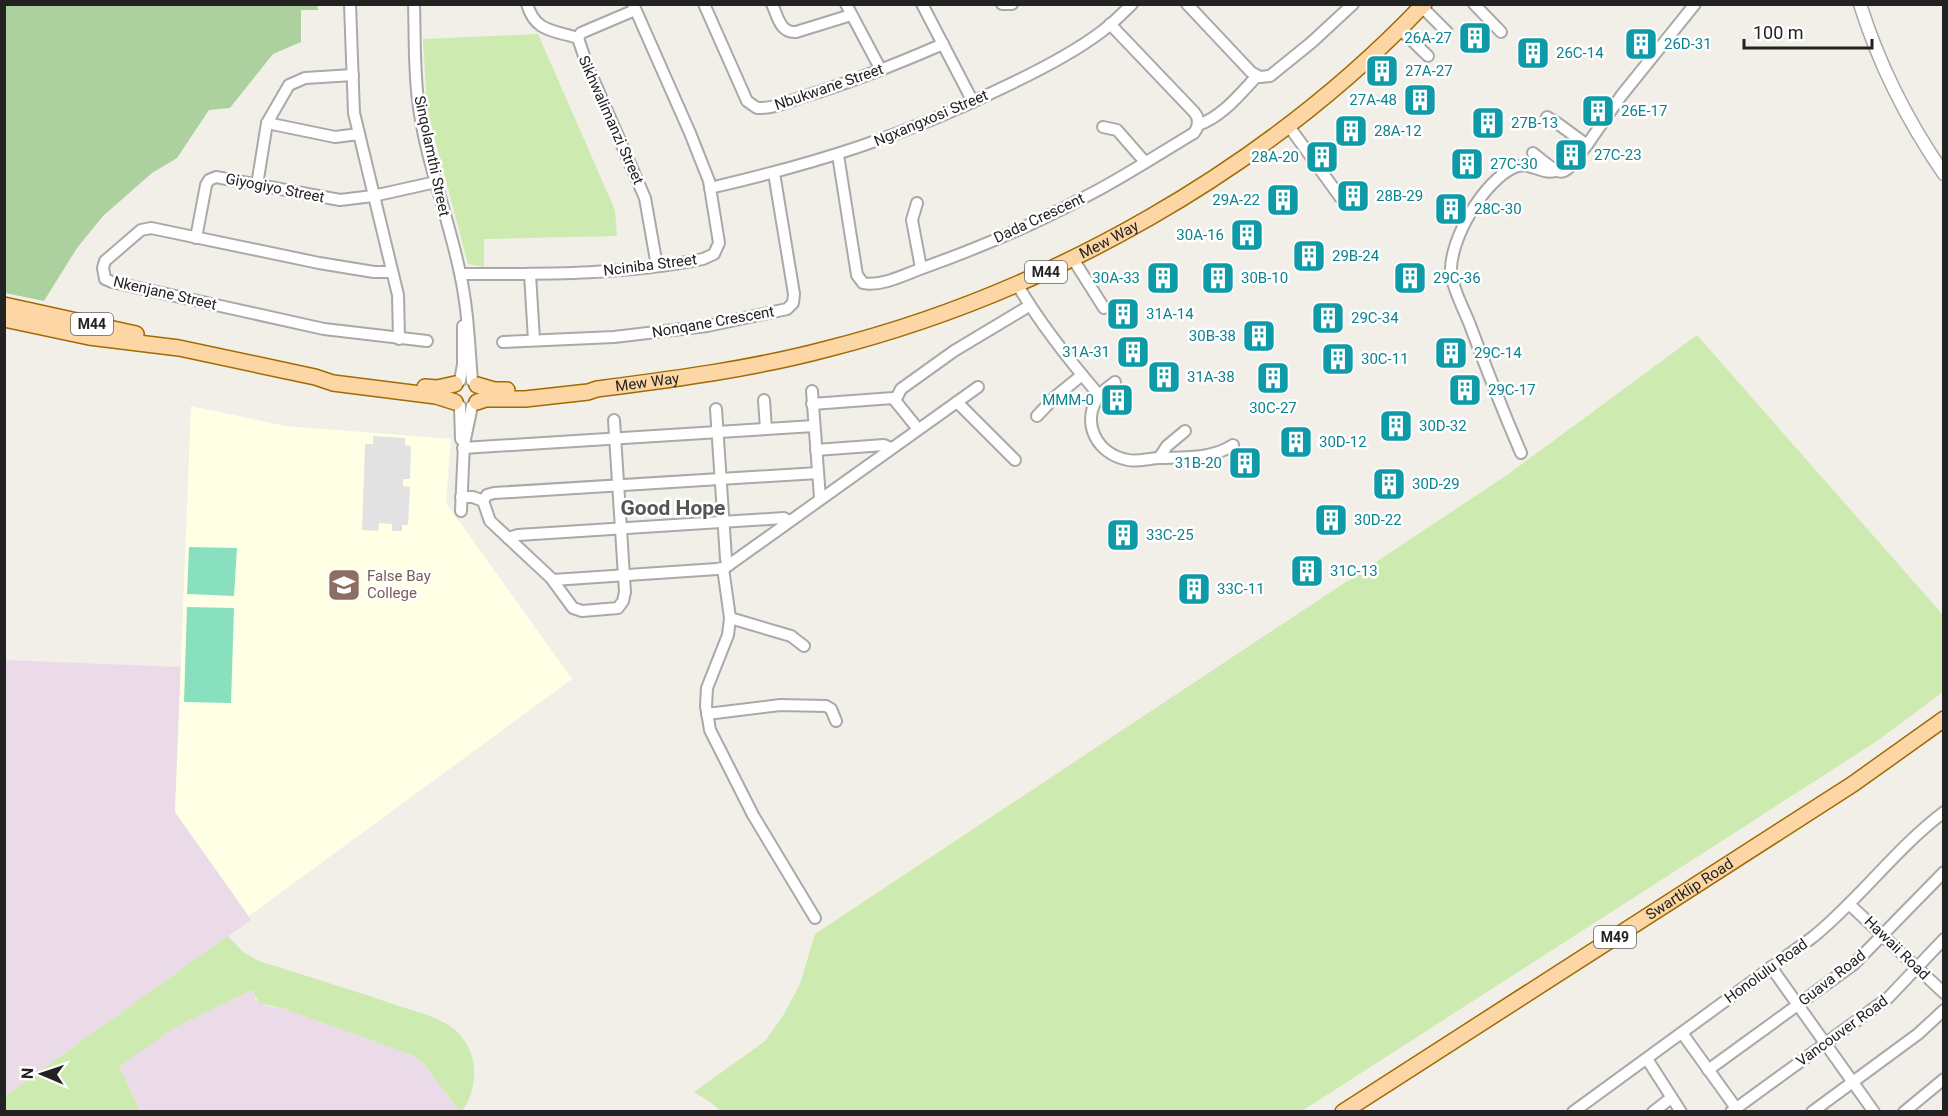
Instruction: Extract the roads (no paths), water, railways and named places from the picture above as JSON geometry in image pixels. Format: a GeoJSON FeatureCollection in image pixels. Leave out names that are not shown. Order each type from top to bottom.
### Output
{"type":"FeatureCollection","features":[{"type":"Feature","properties":{"kind":"main road","name":"Mew Way"},"geometry":{"type":"LineString","coordinates":[[4,318],[89,337],[179,348],[315,377],[333,383],[436,396],[466,404],[486,399],[525,399],[588,392],[732,369],[829,349],[941,314],[1017,284],[1073,259],[1167,207],[1255,150],[1288,125],[1334,88],[1423,6]]}},
{"type":"Feature","properties":{"kind":"main road","name":"Mew Way"},"geometry":{"type":"LineString","coordinates":[[4,304],[157,340],[179,348]]}},
{"type":"Feature","properties":{"kind":"main road"},"geometry":{"type":"LineString","coordinates":[[4,318],[17,315],[67,324],[84,322]]}},
{"type":"Feature","properties":{"kind":"main road","name":"Mew Way"},"geometry":{"type":"LineString","coordinates":[[315,377],[336,375],[428,388],[466,383],[494,390],[590,387],[597,389]]}},
{"type":"Feature","properties":{"kind":"main road"},"geometry":{"type":"LineString","coordinates":[[466,383],[480,394],[466,404],[452,393],[466,383]]}},
{"type":"Feature","properties":{"kind":"main road","name":"Swartklip Road"},"geometry":{"type":"LineString","coordinates":[[1343,1112],[1824,803],[1944,719]]}},
{"type":"Feature","properties":{"kind":"street"},"geometry":{"type":"LineString","coordinates":[[350,4],[354,113],[398,295],[399,339]]}},
{"type":"Feature","properties":{"kind":"street","name":"Sinqolamthi Street"},"geometry":{"type":"LineString","coordinates":[[414,4],[418,99],[436,182],[461,274],[466,383]]}},
{"type":"Feature","properties":{"kind":"street"},"geometry":{"type":"LineString","coordinates":[[527,4],[531,17],[540,26],[578,38]]}},
{"type":"Feature","properties":{"kind":"street","name":"Nbukwane Street"},"geometry":{"type":"LineString","coordinates":[[704,4],[747,101],[755,108],[792,100],[881,70],[943,44]]}},
{"type":"Feature","properties":{"kind":"street"},"geometry":{"type":"LineString","coordinates":[[772,4],[782,27],[790,33],[851,15]]}},
{"type":"Feature","properties":{"kind":"street"},"geometry":{"type":"LineString","coordinates":[[846,4],[881,70]]}},
{"type":"Feature","properties":{"kind":"street"},"geometry":{"type":"LineString","coordinates":[[922,4],[973,102]]}},
{"type":"Feature","properties":{"kind":"street"},"geometry":{"type":"LineString","coordinates":[[1002,4],[1012,4]]}},
{"type":"Feature","properties":{"kind":"street","name":"Ngxangxosi Street"},"geometry":{"type":"LineString","coordinates":[[710,188],[838,155],[913,128],[973,102],[1075,49],[1110,24],[1132,4]]}},
{"type":"Feature","properties":{"kind":"street"},"geometry":{"type":"LineString","coordinates":[[1186,4],[1257,76],[1270,76],[1312,42],[1353,4]]}},
{"type":"Feature","properties":{"kind":"street"},"geometry":{"type":"LineString","coordinates":[[1474,4],[1500,32]]}},
{"type":"Feature","properties":{"kind":"street"},"geometry":{"type":"LineString","coordinates":[[1521,453],[1452,280],[1452,256],[1456,240],[1469,214],[1481,197],[1502,176],[1521,165],[1530,165],[1550,172],[1566,171],[1587,146],[1621,96],[1695,4]]}},
{"type":"Feature","properties":{"kind":"street"},"geometry":{"type":"LineString","coordinates":[[1423,6],[1447,32]]}},
{"type":"Feature","properties":{"kind":"street","name":"Sikhwalimanzi Street"},"geometry":{"type":"LineString","coordinates":[[634,7],[581,33],[578,38],[587,65],[645,198],[657,266]]}},
{"type":"Feature","properties":{"kind":"street","name":"Nciniba Street"},"geometry":{"type":"LineString","coordinates":[[461,274],[603,272],[703,259],[716,252],[719,246],[719,236],[710,188],[690,133],[634,7]]}},
{"type":"Feature","properties":{"kind":"street"},"geometry":{"type":"LineString","coordinates":[[1864,7],[1892,85],[1944,174]]}},
{"type":"Feature","properties":{"kind":"street"},"geometry":{"type":"LineString","coordinates":[[1110,24],[1194,112],[1198,118],[1198,125]]}},
{"type":"Feature","properties":{"kind":"street"},"geometry":{"type":"LineString","coordinates":[[1400,29],[1428,56]]}},
{"type":"Feature","properties":{"kind":"street"},"geometry":{"type":"LineString","coordinates":[[257,185],[267,123],[289,85],[305,78],[353,75]]}},
{"type":"Feature","properties":{"kind":"street","name":"Dada Crescent"},"geometry":{"type":"LineString","coordinates":[[838,155],[857,275],[860,281],[872,284],[954,257],[1024,227],[1085,197],[1194,133],[1198,125],[1207,122],[1225,109],[1257,76]]}},
{"type":"Feature","properties":{"kind":"street"},"geometry":{"type":"LineString","coordinates":[[1547,117],[1587,146]]}},
{"type":"Feature","properties":{"kind":"street"},"geometry":{"type":"LineString","coordinates":[[267,123],[335,136],[359,134]]}},
{"type":"Feature","properties":{"kind":"street"},"geometry":{"type":"LineString","coordinates":[[1288,125],[1340,197]]}},
{"type":"Feature","properties":{"kind":"street"},"geometry":{"type":"LineString","coordinates":[[1103,127],[1117,130],[1145,162]]}},
{"type":"Feature","properties":{"kind":"street"},"geometry":{"type":"LineString","coordinates":[[1533,153],[1555,171]]}},
{"type":"Feature","properties":{"kind":"street","name":"Nonqane Crescent"},"geometry":{"type":"LineString","coordinates":[[503,342],[614,337],[707,326],[791,306],[794,294],[774,173]]}},
{"type":"Feature","properties":{"kind":"street","name":"Giyogiyo Street"},"geometry":{"type":"LineString","coordinates":[[196,238],[206,185],[209,180],[216,177],[332,200],[374,196],[436,182]]}},
{"type":"Feature","properties":{"kind":"street"},"geometry":{"type":"LineString","coordinates":[[917,203],[912,220],[921,268]]}},
{"type":"Feature","properties":{"kind":"street","name":"Nkenjane Street"},"geometry":{"type":"LineString","coordinates":[[392,272],[374,272],[319,263],[151,228],[141,230],[105,261],[103,267],[105,279],[112,282],[324,329],[427,341]]}},
{"type":"Feature","properties":{"kind":"street"},"geometry":{"type":"LineString","coordinates":[[1073,259],[1104,308]]}},
{"type":"Feature","properties":{"kind":"street"},"geometry":{"type":"LineString","coordinates":[[530,274],[534,340]]}},
{"type":"Feature","properties":{"kind":"street"},"geometry":{"type":"LineString","coordinates":[[1017,284],[1029,306],[1099,395]]}},
{"type":"Feature","properties":{"kind":"street"},"geometry":{"type":"LineString","coordinates":[[896,399],[901,389],[954,351],[1029,306]]}},
{"type":"Feature","properties":{"kind":"street"},"geometry":{"type":"LineString","coordinates":[[1037,416],[1061,391],[1082,375]]}},
{"type":"Feature","properties":{"kind":"street"},"geometry":{"type":"LineString","coordinates":[[1115,382],[1099,395],[1090,419],[1094,438],[1111,453],[1127,460],[1186,458],[1223,452],[1233,445]]}},
{"type":"Feature","properties":{"kind":"street"},"geometry":{"type":"LineString","coordinates":[[553,580],[726,566],[978,387]]}},
{"type":"Feature","properties":{"kind":"street"},"geometry":{"type":"LineString","coordinates":[[812,391],[820,498]]}},
{"type":"Feature","properties":{"kind":"street"},"geometry":{"type":"LineString","coordinates":[[813,404],[896,399]]}},
{"type":"Feature","properties":{"kind":"street"},"geometry":{"type":"LineString","coordinates":[[896,399],[918,429]]}},
{"type":"Feature","properties":{"kind":"street"},"geometry":{"type":"LineString","coordinates":[[764,400],[766,429]]}},
{"type":"Feature","properties":{"kind":"street"},"geometry":{"type":"LineString","coordinates":[[957,402],[1014,460]]}},
{"type":"Feature","properties":{"kind":"street"},"geometry":{"type":"LineString","coordinates":[[461,511],[464,446],[461,439],[466,404]]}},
{"type":"Feature","properties":{"kind":"street"},"geometry":{"type":"LineString","coordinates":[[716,409],[730,618],[728,635],[707,688],[707,714],[710,730],[753,814],[815,918]]}},
{"type":"Feature","properties":{"kind":"street"},"geometry":{"type":"LineString","coordinates":[[614,420],[615,439],[618,485],[624,574],[625,597],[621,605],[616,608],[577,610],[571,607],[553,580],[488,519],[483,501],[487,495],[494,493],[618,485],[721,478],[818,472]]}},
{"type":"Feature","properties":{"kind":"street"},"geometry":{"type":"LineString","coordinates":[[464,446],[814,426]]}},
{"type":"Feature","properties":{"kind":"street"},"geometry":{"type":"LineString","coordinates":[[1159,458],[1167,446],[1185,431]]}},
{"type":"Feature","properties":{"kind":"street"},"geometry":{"type":"LineString","coordinates":[[816,450],[884,445],[891,448]]}},
{"type":"Feature","properties":{"kind":"street"},"geometry":{"type":"LineString","coordinates":[[461,497],[473,497],[483,501]]}},
{"type":"Feature","properties":{"kind":"street"},"geometry":{"type":"LineString","coordinates":[[508,538],[518,535],[784,518],[789,521]]}},
{"type":"Feature","properties":{"kind":"street"},"geometry":{"type":"LineString","coordinates":[[730,618],[791,636],[804,646]]}},
{"type":"Feature","properties":{"kind":"street"},"geometry":{"type":"LineString","coordinates":[[707,714],[780,705],[826,706],[831,709],[836,721]]}},
{"type":"Feature","properties":{"kind":"street","name":"Honolulu Road"},"geometry":{"type":"LineString","coordinates":[[1573,1112],[1819,933],[1914,836],[1944,812]]}},
{"type":"Feature","properties":{"kind":"street","name":"Guava Road"},"geometry":{"type":"LineString","coordinates":[[1708,1070],[1854,964],[1944,872]]}},
{"type":"Feature","properties":{"kind":"street","name":"Hawaii Road"},"geometry":{"type":"LineString","coordinates":[[1849,904],[1944,993]]}},
{"type":"Feature","properties":{"kind":"street","name":"Vancouver Road"},"geometry":{"type":"LineString","coordinates":[[1734,1110],[1888,998],[1944,939]]}},
{"type":"Feature","properties":{"kind":"street"},"geometry":{"type":"LineString","coordinates":[[1770,968],[1874,1112]]}},
{"type":"Feature","properties":{"kind":"street"},"geometry":{"type":"LineString","coordinates":[[1812,1112],[1918,1034],[1944,1010]]}},
{"type":"Feature","properties":{"kind":"street"},"geometry":{"type":"LineString","coordinates":[[1682,1033],[1734,1110]]}},
{"type":"Feature","properties":{"kind":"street"},"geometry":{"type":"LineString","coordinates":[[1647,1059],[1681,1112]]}},
{"type":"Feature","properties":{"kind":"street"},"geometry":{"type":"LineString","coordinates":[[1904,1112],[1944,1079]]}},
{"type":"Feature","properties":{"kind":"street"},"geometry":{"type":"LineString","coordinates":[[1653,1112],[1671,1098]]}},
{"type":"Feature","properties":{"kind":"place","name":"26A-27"},"geometry":{"type":"Point","coordinates":[1475,38]}},
{"type":"Feature","properties":{"kind":"place","name":"26D-31"},"geometry":{"type":"Point","coordinates":[1641,44]}},
{"type":"Feature","properties":{"kind":"place","name":"26C-14"},"geometry":{"type":"Point","coordinates":[1533,53]}},
{"type":"Feature","properties":{"kind":"place","name":"27A-27"},"geometry":{"type":"Point","coordinates":[1382,71]}},
{"type":"Feature","properties":{"kind":"place","name":"27A-48"},"geometry":{"type":"Point","coordinates":[1420,100]}},
{"type":"Feature","properties":{"kind":"place","name":"26E-17"},"geometry":{"type":"Point","coordinates":[1598,111]}},
{"type":"Feature","properties":{"kind":"place","name":"27B-13"},"geometry":{"type":"Point","coordinates":[1488,123]}},
{"type":"Feature","properties":{"kind":"place","name":"28A-12"},"geometry":{"type":"Point","coordinates":[1351,131]}},
{"type":"Feature","properties":{"kind":"place","name":"27C-23"},"geometry":{"type":"Point","coordinates":[1571,155]}},
{"type":"Feature","properties":{"kind":"place","name":"28A-20"},"geometry":{"type":"Point","coordinates":[1322,157]}},
{"type":"Feature","properties":{"kind":"place","name":"27C-30"},"geometry":{"type":"Point","coordinates":[1467,164]}},
{"type":"Feature","properties":{"kind":"place","name":"28B-29"},"geometry":{"type":"Point","coordinates":[1353,196]}},
{"type":"Feature","properties":{"kind":"place","name":"29A-22"},"geometry":{"type":"Point","coordinates":[1283,200]}},
{"type":"Feature","properties":{"kind":"place","name":"28C-30"},"geometry":{"type":"Point","coordinates":[1451,209]}},
{"type":"Feature","properties":{"kind":"place","name":"30A-16"},"geometry":{"type":"Point","coordinates":[1247,235]}},
{"type":"Feature","properties":{"kind":"place","name":"29B-24"},"geometry":{"type":"Point","coordinates":[1309,256]}},
{"type":"Feature","properties":{"kind":"place","name":"30A-33"},"geometry":{"type":"Point","coordinates":[1163,278]}},
{"type":"Feature","properties":{"kind":"place","name":"30B-10"},"geometry":{"type":"Point","coordinates":[1218,278]}},
{"type":"Feature","properties":{"kind":"place","name":"29C-36"},"geometry":{"type":"Point","coordinates":[1410,278]}},
{"type":"Feature","properties":{"kind":"place","name":"31A-14"},"geometry":{"type":"Point","coordinates":[1123,314]}},
{"type":"Feature","properties":{"kind":"place","name":"29C-34"},"geometry":{"type":"Point","coordinates":[1328,318]}},
{"type":"Feature","properties":{"kind":"place","name":"30B-38"},"geometry":{"type":"Point","coordinates":[1259,336]}},
{"type":"Feature","properties":{"kind":"place","name":"31A-31"},"geometry":{"type":"Point","coordinates":[1133,352]}},
{"type":"Feature","properties":{"kind":"place","name":"29C-14"},"geometry":{"type":"Point","coordinates":[1451,353]}},
{"type":"Feature","properties":{"kind":"place","name":"30C-11"},"geometry":{"type":"Point","coordinates":[1338,359]}},
{"type":"Feature","properties":{"kind":"place","name":"31A-38"},"geometry":{"type":"Point","coordinates":[1164,377]}},
{"type":"Feature","properties":{"kind":"place","name":"30C-27"},"geometry":{"type":"Point","coordinates":[1273,378]}},
{"type":"Feature","properties":{"kind":"place","name":"29C-17"},"geometry":{"type":"Point","coordinates":[1465,390]}},
{"type":"Feature","properties":{"kind":"place","name":"MMM-0"},"geometry":{"type":"Point","coordinates":[1117,400]}},
{"type":"Feature","properties":{"kind":"place","name":"30D-32"},"geometry":{"type":"Point","coordinates":[1396,426]}},
{"type":"Feature","properties":{"kind":"place","name":"30D-12"},"geometry":{"type":"Point","coordinates":[1296,442]}},
{"type":"Feature","properties":{"kind":"place","name":"31B-20"},"geometry":{"type":"Point","coordinates":[1245,463]}},
{"type":"Feature","properties":{"kind":"place","name":"30D-29"},"geometry":{"type":"Point","coordinates":[1389,484]}},
{"type":"Feature","properties":{"kind":"place","name":"30D-22"},"geometry":{"type":"Point","coordinates":[1331,520]}},
{"type":"Feature","properties":{"kind":"place","name":"33C-25"},"geometry":{"type":"Point","coordinates":[1123,535]}},
{"type":"Feature","properties":{"kind":"place","name":"31C-13"},"geometry":{"type":"Point","coordinates":[1307,571]}},
{"type":"Feature","properties":{"kind":"place","name":"False Bay College"},"geometry":{"type":"Point","coordinates":[344,585]}},
{"type":"Feature","properties":{"kind":"place","name":"33C-11"},"geometry":{"type":"Point","coordinates":[1194,589]}},
{"type":"Feature","properties":{"kind":"district","name":"Good Hope"},"geometry":{"type":"Point","coordinates":[673,508]}}]}
